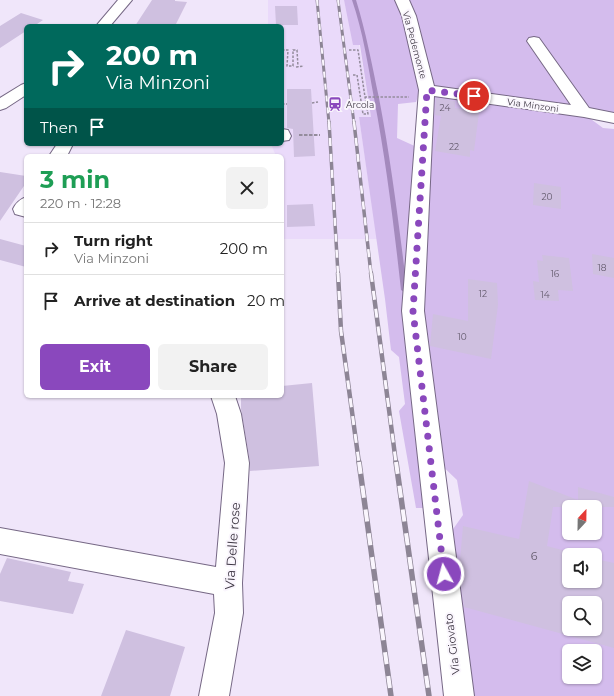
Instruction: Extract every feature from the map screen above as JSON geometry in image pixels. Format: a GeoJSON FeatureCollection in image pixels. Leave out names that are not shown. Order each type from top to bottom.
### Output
{"type":"FeatureCollection","features":[{"type":"Feature","properties":{"kind":"street"},"geometry":{"type":"LineString","coordinates":[[105,24],[125,0]]}},
{"type":"Feature","properties":{"kind":"street","name":"Via Pedemonte"},"geometry":{"type":"LineString","coordinates":[[402,0],[409,16],[427,96]]}},
{"type":"Feature","properties":{"kind":"street"},"geometry":{"type":"LineString","coordinates":[[534,41],[584,112]]}},
{"type":"Feature","properties":{"kind":"street"},"geometry":{"type":"LineString","coordinates":[[0,105],[24,89]]}},
{"type":"Feature","properties":{"kind":"street","name":"Via Minzoni"},"geometry":{"type":"LineString","coordinates":[[427,96],[584,112],[614,118]]}},
{"type":"Feature","properties":{"kind":"street","name":"Via Giovato"},"geometry":{"type":"LineString","coordinates":[[427,96],[413,311],[459,696]]}},
{"type":"Feature","properties":{"kind":"street","name":"Via Delle rose"},"geometry":{"type":"LineString","coordinates":[[214,696],[229,613],[228,583],[237,464],[229,414],[224,398]]}},
{"type":"Feature","properties":{"kind":"street"},"geometry":{"type":"LineString","coordinates":[[0,541],[228,583]]}},
{"type":"Feature","properties":{"kind":"path"},"geometry":{"type":"LineString","coordinates":[[284,50],[288,50],[288,66],[293,66],[293,50],[298,50],[298,66]]}},
{"type":"Feature","properties":{"kind":"path"},"geometry":{"type":"LineString","coordinates":[[349,50],[358,50],[368,114],[363,114],[357,75],[353,75]]}},
{"type":"Feature","properties":{"kind":"path"},"geometry":{"type":"LineString","coordinates":[[284,67],[304,66]]}},
{"type":"Feature","properties":{"kind":"path"},"geometry":{"type":"LineString","coordinates":[[365,97],[427,96]]}},
{"type":"Feature","properties":{"kind":"path"},"geometry":{"type":"LineString","coordinates":[[312,103],[318,102]]}},
{"type":"Feature","properties":{"kind":"shaded area","name":"Arcola"},"geometry":{"type":"Polygon","coordinates":[[[268,0],[344,0],[349,20],[359,45],[371,117],[359,117],[377,239],[284,239],[284,154],[275,154],[272,146],[284,146],[284,24],[268,24],[268,0]]]}},
{"type":"Feature","properties":{"kind":"shaded area"},"geometry":{"type":"Polygon","coordinates":[[[344,0],[398,0],[422,85],[416,102],[398,104],[397,138],[419,148],[413,221],[431,508],[416,508],[399,411],[405,404],[399,357],[391,350],[359,117],[371,117],[360,45],[353,45],[344,0]]]}},
{"type":"Feature","properties":{"kind":"shaded area"},"geometry":{"type":"Polygon","coordinates":[[[404,0],[614,0],[614,117],[429,88],[404,0]]]}},
{"type":"Feature","properties":{"kind":"shaded area"},"geometry":{"type":"Polygon","coordinates":[[[429,91],[584,114],[603,128],[614,129],[614,696],[463,696],[444,542],[463,515],[457,480],[434,458],[422,364],[429,91]]]}},
{"type":"Feature","properties":{"kind":"building"},"geometry":{"type":"Polygon","coordinates":[[[152,0],[175,0],[187,2],[176,24],[136,24],[152,0]]]}},
{"type":"Feature","properties":{"kind":"building"},"geometry":{"type":"Polygon","coordinates":[[[275,6],[297,6],[298,25],[276,24],[275,6]]]}},
{"type":"Feature","properties":{"kind":"building"},"geometry":{"type":"Polygon","coordinates":[[[21,13],[43,20],[37,24],[24,24],[24,32],[0,48],[0,26],[21,13]]]}},
{"type":"Feature","properties":{"kind":"building"},"geometry":{"type":"Polygon","coordinates":[[[287,89],[311,89],[315,156],[294,157],[293,129],[287,128],[287,89]]]}},
{"type":"Feature","properties":{"kind":"building"},"geometry":{"type":"Polygon","coordinates":[[[436,98],[455,101],[455,108],[472,110],[472,112],[479,113],[474,151],[470,150],[470,157],[435,151],[441,116],[435,115],[436,98]]]}},
{"type":"Feature","properties":{"kind":"building"},"geometry":{"type":"Polygon","coordinates":[[[0,172],[24,176],[24,186],[0,221],[0,172]]]}},
{"type":"Feature","properties":{"kind":"building"},"geometry":{"type":"Polygon","coordinates":[[[534,183],[561,187],[561,209],[533,205],[534,183]]]}},
{"type":"Feature","properties":{"kind":"building"},"geometry":{"type":"Polygon","coordinates":[[[313,204],[315,226],[287,227],[287,205],[313,204]]]}},
{"type":"Feature","properties":{"kind":"building"},"geometry":{"type":"Polygon","coordinates":[[[0,239],[24,245],[24,266],[0,260],[0,239]]]}},
{"type":"Feature","properties":{"kind":"building"},"geometry":{"type":"Polygon","coordinates":[[[592,254],[614,258],[614,278],[593,274],[592,254]]]}},
{"type":"Feature","properties":{"kind":"building"},"geometry":{"type":"Polygon","coordinates":[[[542,255],[569,258],[573,291],[558,290],[559,301],[535,300],[533,281],[539,282],[537,260],[543,261],[542,255]]]}},
{"type":"Feature","properties":{"kind":"building"},"geometry":{"type":"Polygon","coordinates":[[[468,279],[497,283],[498,305],[491,359],[430,346],[433,314],[468,321],[468,279]]]}},
{"type":"Feature","properties":{"kind":"building"},"geometry":{"type":"Polygon","coordinates":[[[312,383],[319,466],[250,471],[241,409],[241,398],[284,398],[284,386],[312,383]]]}},
{"type":"Feature","properties":{"kind":"building"},"geometry":{"type":"Polygon","coordinates":[[[529,481],[578,500],[562,500],[562,507],[553,507],[547,546],[562,550],[562,588],[602,588],[602,560],[614,563],[614,648],[570,636],[602,636],[602,596],[562,596],[562,634],[464,607],[459,571],[463,526],[519,539],[529,481]]]}},
{"type":"Feature","properties":{"kind":"building"},"geometry":{"type":"Polygon","coordinates":[[[578,487],[614,497],[614,507],[602,507],[602,500],[578,500],[578,487]]]}},
{"type":"Feature","properties":{"kind":"building"},"geometry":{"type":"Polygon","coordinates":[[[7,558],[71,572],[68,581],[84,584],[73,614],[0,601],[0,574],[7,558]]]}},
{"type":"Feature","properties":{"kind":"building"},"geometry":{"type":"Polygon","coordinates":[[[126,630],[185,647],[170,696],[101,696],[126,630]]]}},
{"type":"Feature","properties":{"kind":"waterway"},"geometry":{"type":"LineString","coordinates":[[354,0],[367,47],[385,144],[404,290]]}},
{"type":"Feature","properties":{"kind":"railway"},"geometry":{"type":"LineString","coordinates":[[317,0],[329,123]]}},
{"type":"Feature","properties":{"kind":"railway"},"geometry":{"type":"LineString","coordinates":[[338,0],[354,123]]}},
{"type":"Feature","properties":{"kind":"railway"},"geometry":{"type":"LineString","coordinates":[[329,122],[338,274]]}},
{"type":"Feature","properties":{"kind":"railway"},"geometry":{"type":"LineString","coordinates":[[354,122],[371,274]]}},
{"type":"Feature","properties":{"kind":"railway"},"geometry":{"type":"LineString","coordinates":[[338,273],[341,331],[359,463]]}},
{"type":"Feature","properties":{"kind":"railway"},"geometry":{"type":"LineString","coordinates":[[371,273],[396,463]]}},
{"type":"Feature","properties":{"kind":"railway"},"geometry":{"type":"LineString","coordinates":[[359,462],[391,696]]}},
{"type":"Feature","properties":{"kind":"railway"},"geometry":{"type":"LineString","coordinates":[[396,462],[429,696]]}},
{"type":"Feature","properties":{"kind":"place","name":"Arcola"},"geometry":{"type":"Point","coordinates":[335,104]}},
{"type":"Feature","properties":{"kind":"route"},"geometry":{"type":"LineString","coordinates":[[444,574],[413,311],[426,103],[427,90],[474,96]]}}]}
